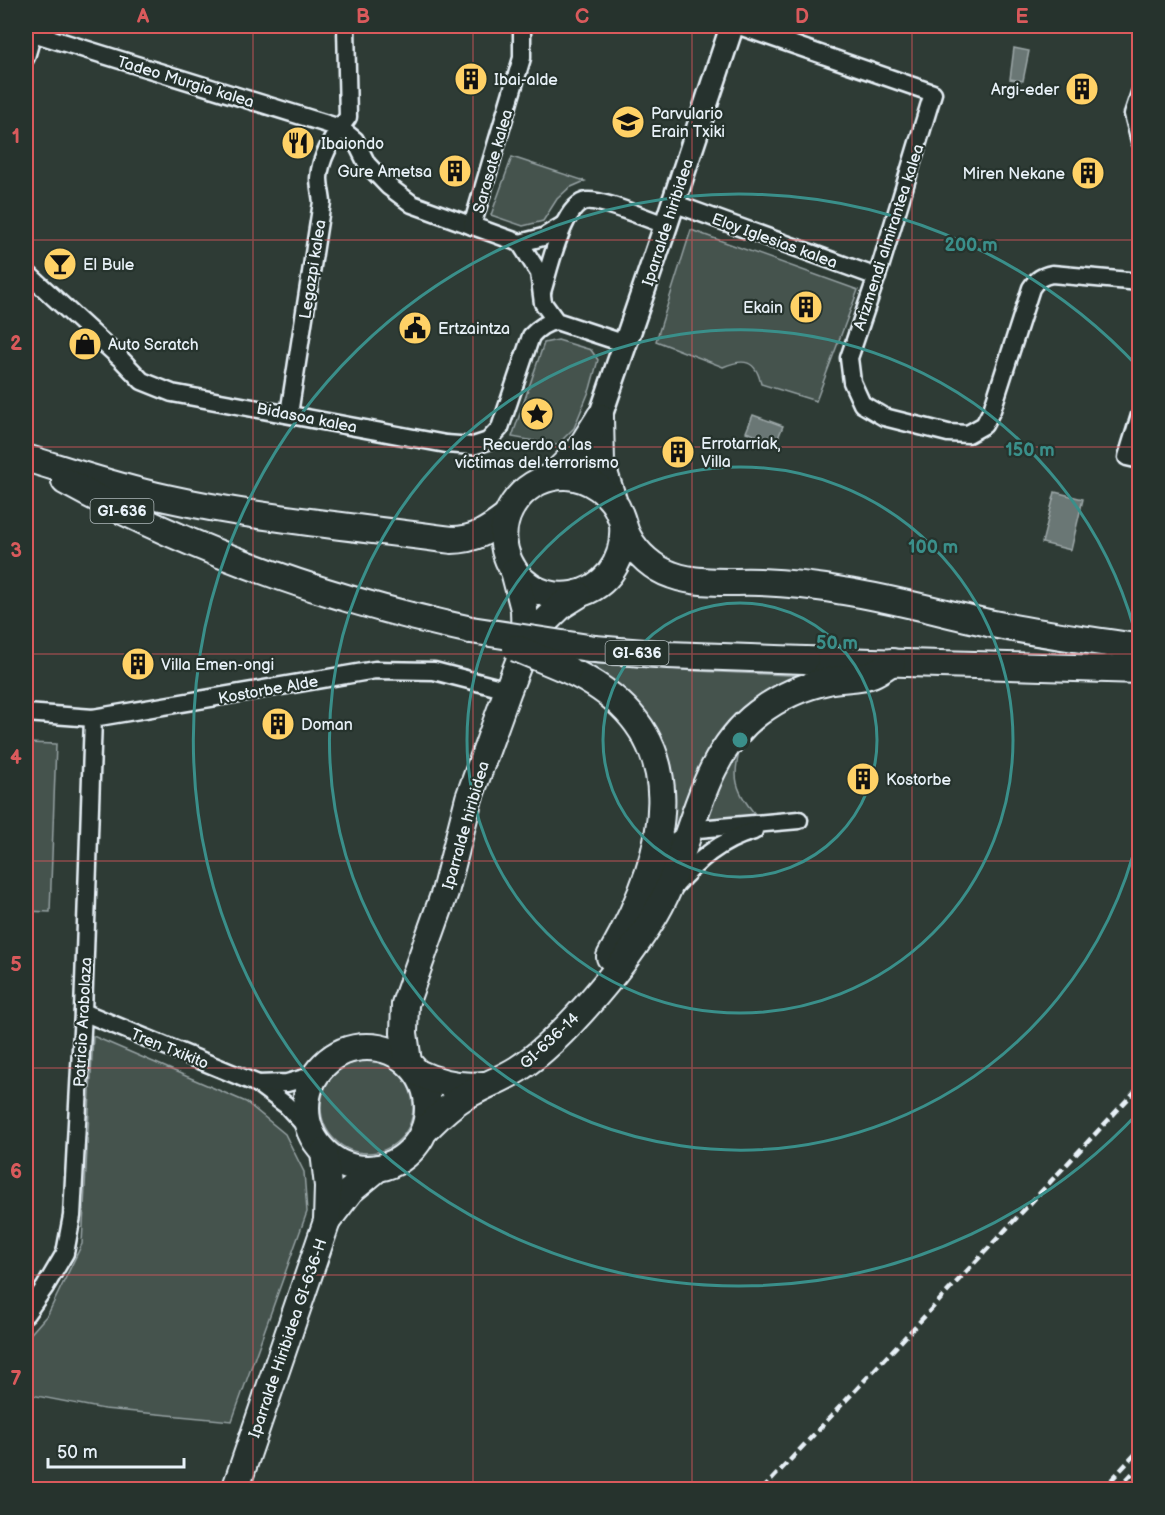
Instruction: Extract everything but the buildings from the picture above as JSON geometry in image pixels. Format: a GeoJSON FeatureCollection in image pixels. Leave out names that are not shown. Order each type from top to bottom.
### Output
{"type":"FeatureCollection","features":[{"type":"Feature","properties":{"kind":"main road","name":"Iparralde hiribidea"},"geometry":{"type":"LineString","coordinates":[[552,477],[579,450],[600,417],[732,26]]}},
{"type":"Feature","properties":{"kind":"main road","name":"Iparralde hiribidea"},"geometry":{"type":"LineString","coordinates":[[600,417],[601,463],[619,515]]}},
{"type":"Feature","properties":{"kind":"main road"},"geometry":{"type":"LineString","coordinates":[[26,458],[165,498],[213,507],[452,540],[475,537],[506,518]]}},
{"type":"Feature","properties":{"kind":"main road","name":"GI-636"},"geometry":{"type":"LineString","coordinates":[[26,458],[122,511],[221,556],[359,604],[471,630],[595,649],[668,655],[1140,670]]}},
{"type":"Feature","properties":{"kind":"main road"},"geometry":{"type":"LineString","coordinates":[[619,515],[624,540],[621,555],[605,580],[578,595],[548,594],[534,589],[522,580],[508,559],[503,538],[506,518],[513,503],[537,482],[552,477],[567,476],[582,479],[607,494],[619,515],[634,546],[650,563],[672,575],[684,578],[764,582],[843,591],[995,624],[1140,648]]}},
{"type":"Feature","properties":{"kind":"main road","name":"Iparralde hiribidea"},"geometry":{"type":"LineString","coordinates":[[513,568],[524,609],[525,646]]}},
{"type":"Feature","properties":{"kind":"main road","name":"Iparralde hiribidea"},"geometry":{"type":"LineString","coordinates":[[369,1046],[389,1027],[405,1004],[445,892],[470,798],[525,646],[548,617],[562,604],[578,595]]}},
{"type":"Feature","properties":{"kind":"main road"},"geometry":{"type":"LineString","coordinates":[[471,630],[590,680],[624,706],[645,735],[653,752],[660,782],[662,816],[655,852],[643,891],[607,962],[602,983]]}},
{"type":"Feature","properties":{"kind":"main road","name":"GI-636-14"},"geometry":{"type":"LineString","coordinates":[[424,1131],[454,1104],[520,1068],[533,1058],[570,1023],[638,941],[665,897],[701,797],[714,769],[739,731],[758,713],[802,688],[825,681],[871,675],[892,662]]}},
{"type":"Feature","properties":{"kind":"main road","name":"Iparralde hiribidea"},"geometry":{"type":"LineString","coordinates":[[405,1004],[404,1033],[413,1067]]}},
{"type":"Feature","properties":{"kind":"main road"},"geometry":{"type":"LineString","coordinates":[[369,1046],[390,1051],[413,1067],[425,1087],[429,1101],[428,1117],[417,1144],[406,1156],[393,1164],[378,1168],[349,1167],[335,1161],[317,1141],[306,1119],[305,1103],[308,1088],[315,1075],[338,1053],[369,1046]]}},
{"type":"Feature","properties":{"kind":"main road","name":"GI-636-14"},"geometry":{"type":"LineString","coordinates":[[413,1067],[437,1081],[453,1085],[478,1086],[491,1083]]}},
{"type":"Feature","properties":{"kind":"main road","name":"Iparralde Hiribidea GI-636-H"},"geometry":{"type":"LineString","coordinates":[[235,1490],[327,1221],[328,1186],[317,1141]]}},
{"type":"Feature","properties":{"kind":"main road","name":"Iparralde Hiribidea GI-636-H"},"geometry":{"type":"LineString","coordinates":[[327,1221],[350,1191],[378,1168]]}},
{"type":"Feature","properties":{"kind":"street","name":"Legazpi kalea"},"geometry":{"type":"LineString","coordinates":[[289,414],[322,201],[319,178],[324,158],[348,117],[346,26]]}},
{"type":"Feature","properties":{"kind":"street","name":"Sarasate kalea"},"geometry":{"type":"LineString","coordinates":[[472,226],[522,58],[523,26]]}},
{"type":"Feature","properties":{"kind":"street","name":"Arizmendi almirantea kalea"},"geometry":{"type":"LineString","coordinates":[[739,26],[933,93],[877,277],[849,358],[852,382],[862,404],[884,417],[948,433],[968,434],[984,426],[992,410],[1031,288],[1036,282],[1042,277],[1053,274],[1140,282]]}},
{"type":"Feature","properties":{"kind":"street","name":"Tadeo Murgia kalea"},"geometry":{"type":"LineString","coordinates":[[34,29],[340,128]]}},
{"type":"Feature","properties":{"kind":"street"},"geometry":{"type":"LineString","coordinates":[[26,57],[34,29]]}},
{"type":"Feature","properties":{"kind":"street"},"geometry":{"type":"LineString","coordinates":[[1140,93],[1133,114],[1140,141]]}},
{"type":"Feature","properties":{"kind":"street"},"geometry":{"type":"LineString","coordinates":[[340,128],[355,140],[367,164],[388,186],[412,204],[520,243],[543,237],[563,225]]}},
{"type":"Feature","properties":{"kind":"street"},"geometry":{"type":"LineString","coordinates":[[542,292],[563,225],[569,213],[576,206],[587,201],[601,203],[666,225]]}},
{"type":"Feature","properties":{"kind":"street","name":"Eloy Iglesias kalea"},"geometry":{"type":"LineString","coordinates":[[673,203],[877,277]]}},
{"type":"Feature","properties":{"kind":"street"},"geometry":{"type":"LineString","coordinates":[[520,243],[539,273],[543,303],[556,321],[626,344]]}},
{"type":"Feature","properties":{"kind":"street","name":"Bidasoa kalea"},"geometry":{"type":"LineString","coordinates":[[26,272],[142,381],[172,393],[446,444],[473,446],[488,441],[501,428],[531,336],[537,329],[556,321]]}},
{"type":"Feature","properties":{"kind":"street"},"geometry":{"type":"LineString","coordinates":[[1133,458],[1140,415]]}},
{"type":"Feature","properties":{"kind":"street","name":"Kostorbe Alde"},"geometry":{"type":"LineString","coordinates":[[26,713],[93,718],[375,670],[435,671],[508,690]]}},
{"type":"Feature","properties":{"kind":"street","name":"Patricio Arabolaza"},"geometry":{"type":"LineString","coordinates":[[26,1314],[45,1287],[64,1253],[72,1216],[83,1012],[93,718]]}},
{"type":"Feature","properties":{"kind":"street"},"geometry":{"type":"LineString","coordinates":[[602,983],[639,921],[667,851],[673,843],[698,829],[799,820],[735,836],[706,854],[665,897]]}},
{"type":"Feature","properties":{"kind":"street","name":"Tren Txikito"},"geometry":{"type":"LineString","coordinates":[[83,1012],[258,1084],[286,1105],[317,1141]]}},
{"type":"Feature","properties":{"kind":"street","name":"Tren Txikito"},"geometry":{"type":"LineString","coordinates":[[258,1084],[287,1083],[315,1075]]}},
{"type":"Feature","properties":{"kind":"shaded area"},"geometry":{"type":"Polygon","coordinates":[[[1014,48],[1029,51],[1023,81],[1010,79],[1014,48]]]}},
{"type":"Feature","properties":{"kind":"shaded area"},"geometry":{"type":"Polygon","coordinates":[[[512,157],[585,181],[569,188],[557,199],[543,221],[523,226],[491,215],[512,157]]]}},
{"type":"Feature","properties":{"kind":"shaded area"},"geometry":{"type":"Polygon","coordinates":[[[691,230],[858,290],[816,401],[761,384],[756,370],[748,363],[737,362],[723,367],[656,341],[691,230]]]}},
{"type":"Feature","properties":{"kind":"shaded area"},"geometry":{"type":"Polygon","coordinates":[[[558,340],[591,350],[598,360],[590,389],[574,428],[557,445],[512,437],[544,343],[558,340]]]}},
{"type":"Feature","properties":{"kind":"shaded area"},"geometry":{"type":"Polygon","coordinates":[[[753,415],[783,426],[776,443],[746,432],[753,415]]]}},
{"type":"Feature","properties":{"kind":"shaded area"},"geometry":{"type":"Polygon","coordinates":[[[1055,492],[1083,499],[1071,550],[1042,543],[1055,492]]]}},
{"type":"Feature","properties":{"kind":"shaded area"},"geometry":{"type":"Polygon","coordinates":[[[576,662],[697,671],[812,676],[772,695],[685,829],[665,846],[673,812],[672,776],[658,739],[635,701],[598,673],[576,662]]]}},
{"type":"Feature","properties":{"kind":"shaded area"},"geometry":{"type":"Polygon","coordinates":[[[743,738],[737,761],[736,779],[742,796],[756,815],[699,823],[743,738]]]}},
{"type":"Feature","properties":{"kind":"shaded area"},"geometry":{"type":"Polygon","coordinates":[[[26,743],[56,744],[50,912],[26,911],[26,743]]]}},
{"type":"Feature","properties":{"kind":"shaded area"},"geometry":{"type":"Polygon","coordinates":[[[93,1036],[246,1102],[285,1134],[304,1172],[307,1212],[232,1421],[104,1409],[26,1394],[26,1339],[48,1314],[82,1244],[93,1036]]]}},
{"type":"Feature","properties":{"kind":"shaded area"},"geometry":{"type":"Polygon","coordinates":[[[367,1061],[385,1065],[399,1075],[409,1089],[413,1107],[409,1125],[399,1139],[385,1149],[367,1153],[349,1149],[335,1139],[325,1125],[321,1107],[325,1089],[335,1075],[349,1065],[367,1061]]]}},
{"type":"Feature","properties":{"kind":"railway"},"geometry":{"type":"LineString","coordinates":[[762,1490],[1140,1086]]}},
{"type":"Feature","properties":{"kind":"railway"},"geometry":{"type":"LineString","coordinates":[[1102,1490],[1140,1449]]}},
{"type":"Feature","properties":{"kind":"railway"},"geometry":{"type":"LineString","coordinates":[[1117,1490],[1140,1465]]}},
{"type":"Feature","properties":{"kind":"place","name":"Ibai-alde"},"geometry":{"type":"Point","coordinates":[471,79]}},
{"type":"Feature","properties":{"kind":"place","name":"Argi-eder"},"geometry":{"type":"Point","coordinates":[1082,89]}},
{"type":"Feature","properties":{"kind":"place","name":"Parvulario Erain Txiki"},"geometry":{"type":"Point","coordinates":[628,122]}},
{"type":"Feature","properties":{"kind":"place","name":"Ibaiondo"},"geometry":{"type":"Point","coordinates":[298,143]}},
{"type":"Feature","properties":{"kind":"place","name":"Gure Ametsa"},"geometry":{"type":"Point","coordinates":[455,171]}},
{"type":"Feature","properties":{"kind":"place","name":"Miren Nekane"},"geometry":{"type":"Point","coordinates":[1088,173]}},
{"type":"Feature","properties":{"kind":"place","name":"El Bule"},"geometry":{"type":"Point","coordinates":[60,264]}},
{"type":"Feature","properties":{"kind":"place","name":"Ekain"},"geometry":{"type":"Point","coordinates":[806,307]}},
{"type":"Feature","properties":{"kind":"place","name":"Ertzaintza"},"geometry":{"type":"Point","coordinates":[415,328]}},
{"type":"Feature","properties":{"kind":"place","name":"Auto Scratch"},"geometry":{"type":"Point","coordinates":[85,344]}},
{"type":"Feature","properties":{"kind":"place","name":"Recuerdo a las víctimas del terrorismo"},"geometry":{"type":"Point","coordinates":[537,414]}},
{"type":"Feature","properties":{"kind":"place","name":"Errotarriak, Villa"},"geometry":{"type":"Point","coordinates":[678,452]}},
{"type":"Feature","properties":{"kind":"place","name":"Villa Emen-ongi"},"geometry":{"type":"Point","coordinates":[138,664]}},
{"type":"Feature","properties":{"kind":"place","name":"Doman"},"geometry":{"type":"Point","coordinates":[278,724]}},
{"type":"Feature","properties":{"kind":"place","name":"Kostorbe"},"geometry":{"type":"Point","coordinates":[863,779]}}]}
